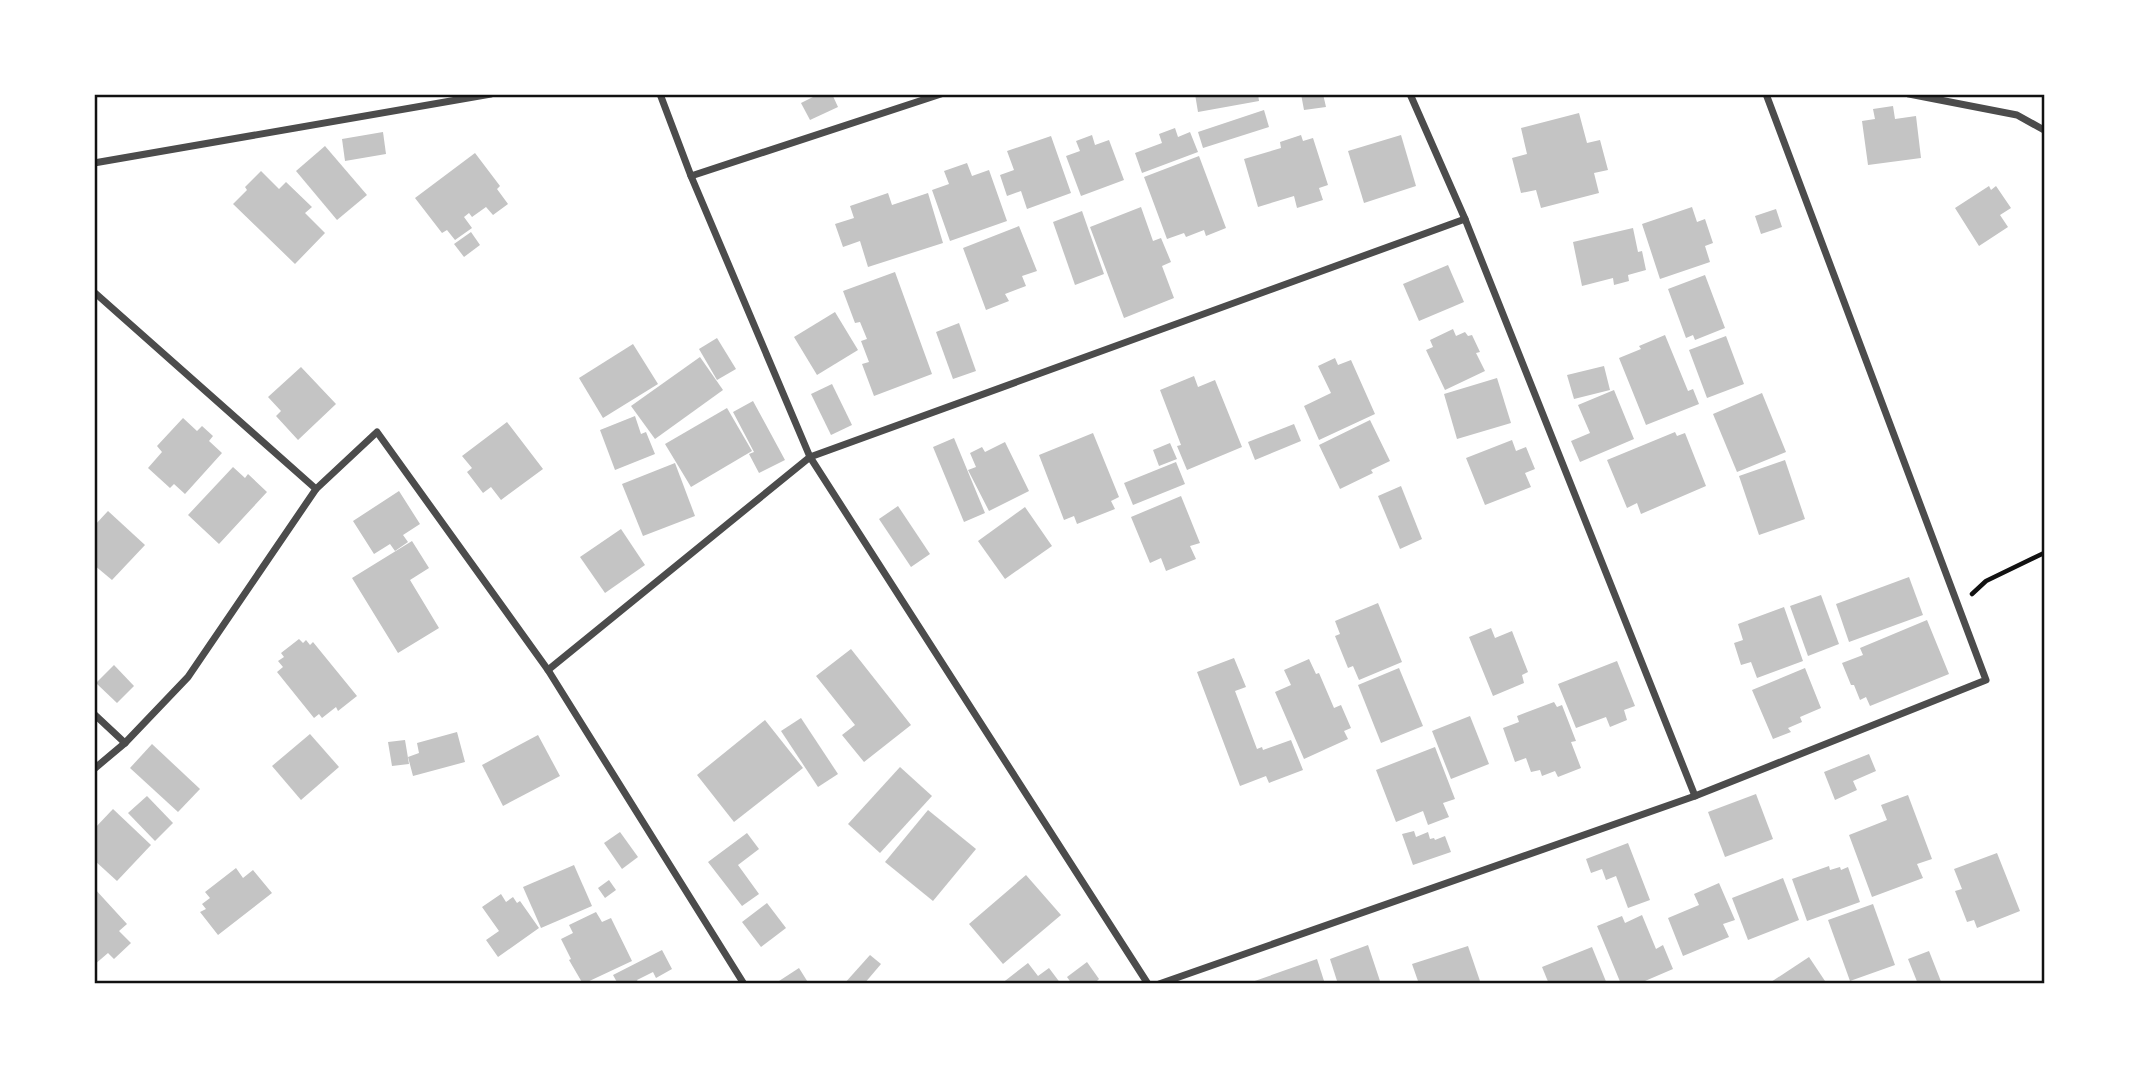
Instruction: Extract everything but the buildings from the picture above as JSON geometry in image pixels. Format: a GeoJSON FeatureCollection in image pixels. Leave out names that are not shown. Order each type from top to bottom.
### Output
{"type":"FeatureCollection","features":[{"type":"Feature","properties":{"kind":"street"},"geometry":{"type":"LineString","coordinates":[[94,163],[491,94]]}},
{"type":"Feature","properties":{"kind":"street"},"geometry":{"type":"LineString","coordinates":[[660,94],[691,176],[810,457],[1148,984]]}},
{"type":"Feature","properties":{"kind":"street"},"geometry":{"type":"LineString","coordinates":[[691,176],[941,94]]}},
{"type":"Feature","properties":{"kind":"street"},"geometry":{"type":"LineString","coordinates":[[1410,94],[1465,219],[1695,796]]}},
{"type":"Feature","properties":{"kind":"street"},"geometry":{"type":"LineString","coordinates":[[1159,984],[1695,796],[1986,680],[1766,94]]}},
{"type":"Feature","properties":{"kind":"street"},"geometry":{"type":"LineString","coordinates":[[1909,94],[2017,115],[2045,130]]}},
{"type":"Feature","properties":{"kind":"street"},"geometry":{"type":"LineString","coordinates":[[548,670],[810,457],[1465,219]]}},
{"type":"Feature","properties":{"kind":"street"},"geometry":{"type":"LineString","coordinates":[[94,292],[316,489]]}},
{"type":"Feature","properties":{"kind":"street"},"geometry":{"type":"LineString","coordinates":[[94,769],[125,743],[188,677],[316,489],[377,432],[548,670],[744,984]]}},
{"type":"Feature","properties":{"kind":"street"},"geometry":{"type":"LineString","coordinates":[[94,714],[125,743]]}},
{"type":"Feature","properties":{"kind":"path"},"geometry":{"type":"LineString","coordinates":[[1959,607],[1986,581],[2045,553]]}}]}
